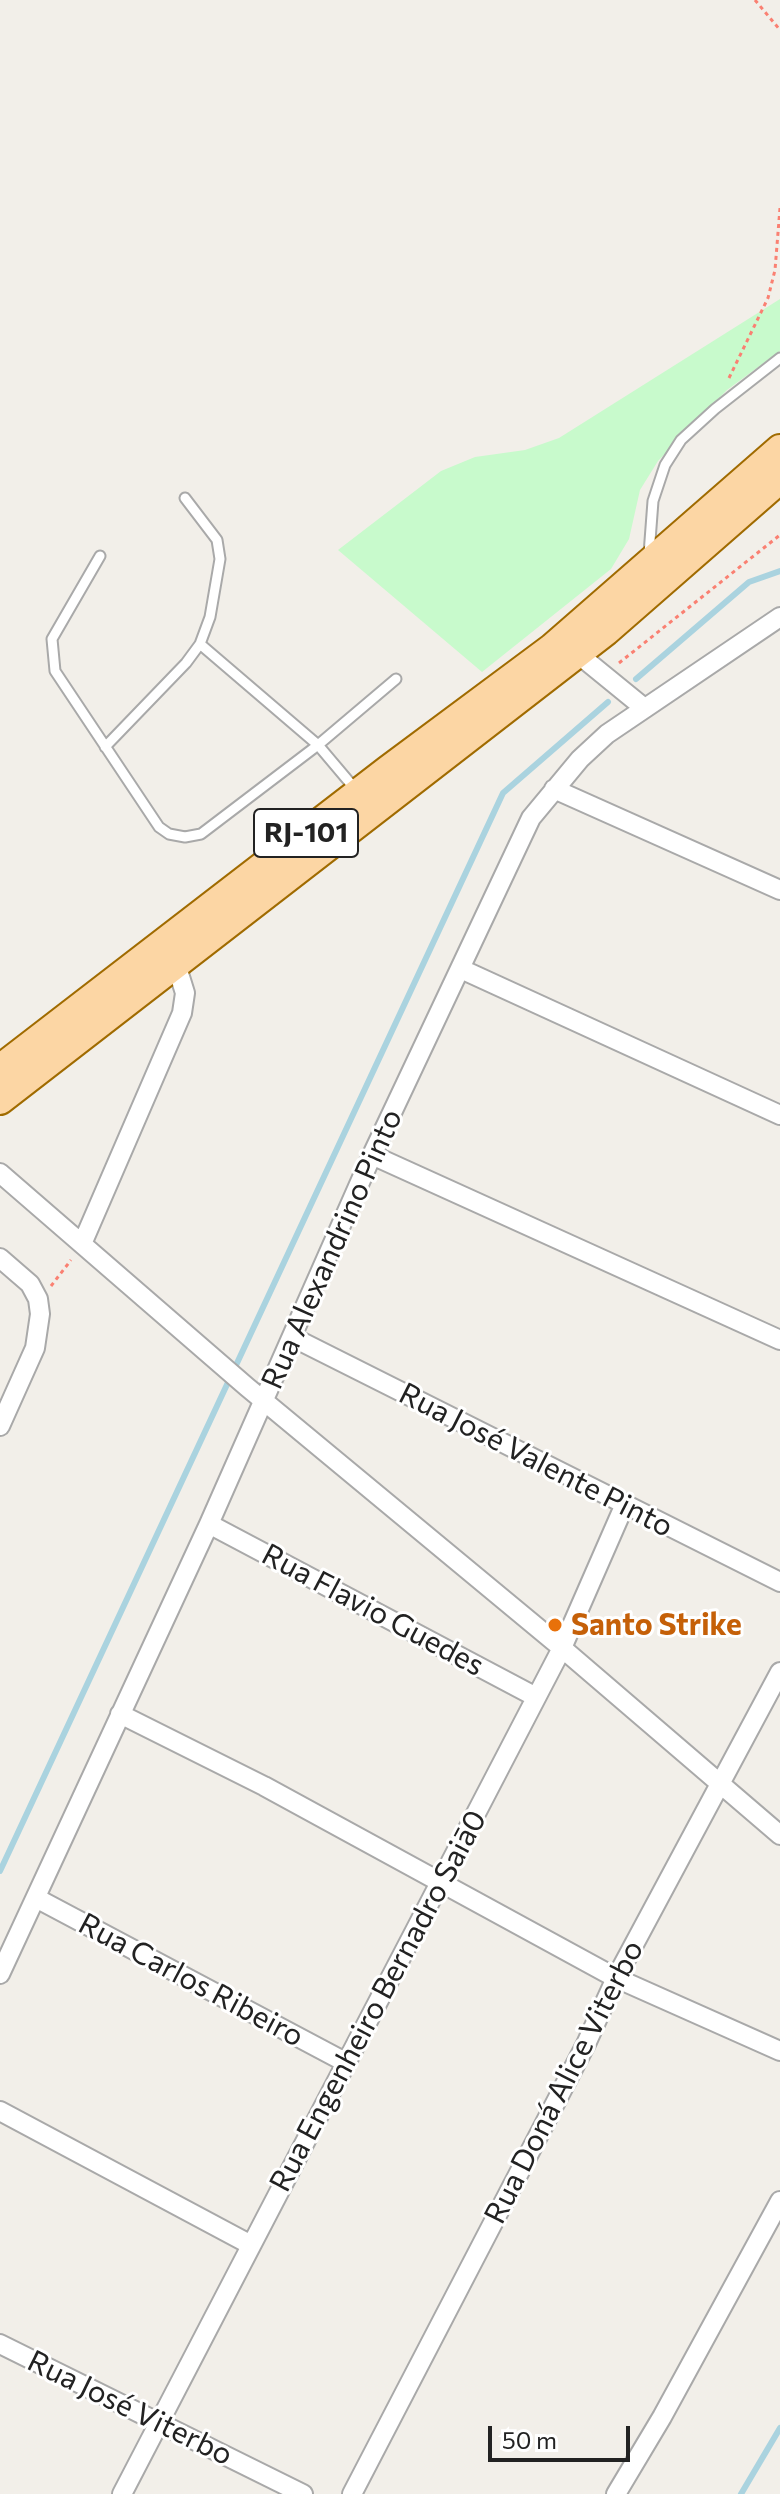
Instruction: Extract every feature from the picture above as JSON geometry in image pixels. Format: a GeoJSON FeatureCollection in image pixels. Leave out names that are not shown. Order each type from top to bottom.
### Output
{"type":"FeatureCollection","features":[{"type":"Feature","properties":{"kind":"main road","name":"RJ-101"},"geometry":{"type":"LineString","coordinates":[[0,1069],[359,792],[552,648],[780,449]]}},
{"type":"Feature","properties":{"kind":"main road","name":"RJ-101"},"geometry":{"type":"LineString","coordinates":[[0,1100],[578,654],[780,479]]}},
{"type":"Feature","properties":{"kind":"street","name":"Rua Alexandrino Pinto"},"geometry":{"type":"LineString","coordinates":[[0,1974],[209,1524],[372,1155],[531,818],[554,789],[607,734],[780,617]]}},
{"type":"Feature","properties":{"kind":"street"},"geometry":{"type":"LineString","coordinates":[[578,654],[643,707]]}},
{"type":"Feature","properties":{"kind":"street"},"geometry":{"type":"LineString","coordinates":[[554,789],[780,890]]}},
{"type":"Feature","properties":{"kind":"street"},"geometry":{"type":"LineString","coordinates":[[82,1244],[182,1013],[185,993],[176,964]]}},
{"type":"Feature","properties":{"kind":"street"},"geometry":{"type":"LineString","coordinates":[[461,969],[780,1115]]}},
{"type":"Feature","properties":{"kind":"street"},"geometry":{"type":"LineString","coordinates":[[372,1155],[780,1340]]}},
{"type":"Feature","properties":{"kind":"street"},"geometry":{"type":"LineString","coordinates":[[0,1173],[247,1387],[562,1648],[780,1835]]}},
{"type":"Feature","properties":{"kind":"street"},"geometry":{"type":"LineString","coordinates":[[0,1258],[24,1278],[39,1303],[35,1348],[0,1426]]}},
{"type":"Feature","properties":{"kind":"street","name":"Rua José Valente Pinto"},"geometry":{"type":"LineString","coordinates":[[292,1337],[780,1582]]}},
{"type":"Feature","properties":{"kind":"street","name":"Rua Engenheiro Bernadro Saiā0"},"geometry":{"type":"LineString","coordinates":[[122,2494],[562,1648],[625,1504]]}},
{"type":"Feature","properties":{"kind":"street","name":"Rua Flavio Guedes"},"geometry":{"type":"LineString","coordinates":[[209,1524],[536,1697]]}},
{"type":"Feature","properties":{"kind":"street","name":"Rua Doná Alice Viterbo"},"geometry":{"type":"LineString","coordinates":[[352,2494],[586,2044],[616,1978],[780,1672]]}},
{"type":"Feature","properties":{"kind":"street"},"geometry":{"type":"LineString","coordinates":[[120,1714],[264,1786],[616,1978],[780,2051]]}},
{"type":"Feature","properties":{"kind":"street","name":"Rua Carlos Ribeiro"},"geometry":{"type":"LineString","coordinates":[[36,1898],[345,2062]]}},
{"type":"Feature","properties":{"kind":"street"},"geometry":{"type":"LineString","coordinates":[[0,2111],[251,2245]]}},
{"type":"Feature","properties":{"kind":"street"},"geometry":{"type":"LineString","coordinates":[[616,2494],[662,2417],[780,2201]]}},
{"type":"Feature","properties":{"kind":"street","name":"Rua José Viterbo"},"geometry":{"type":"LineString","coordinates":[[0,2344],[303,2494]]}},
{"type":"Feature","properties":{"kind":"lane"},"geometry":{"type":"LineString","coordinates":[[649,565],[653,501],[665,465],[681,440],[780,358]]}},
{"type":"Feature","properties":{"kind":"lane"},"geometry":{"type":"LineString","coordinates":[[105,747],[186,663],[200,644],[210,617],[220,559],[217,540],[185,498]]}},
{"type":"Feature","properties":{"kind":"lane"},"geometry":{"type":"LineString","coordinates":[[100,556],[52,639],[51,654],[55,671],[159,827],[185,837],[201,834],[318,745],[396,679]]}},
{"type":"Feature","properties":{"kind":"lane"},"geometry":{"type":"LineString","coordinates":[[200,644],[318,745],[359,792]]}},
{"type":"Feature","properties":{"kind":"path"},"geometry":{"type":"LineString","coordinates":[[755,0],[780,30]]}},
{"type":"Feature","properties":{"kind":"path"},"geometry":{"type":"LineString","coordinates":[[715,409],[768,298],[775,270],[780,208]]}},
{"type":"Feature","properties":{"kind":"path"},"geometry":{"type":"LineString","coordinates":[[604,675],[780,535]]}},
{"type":"Feature","properties":{"kind":"path"},"geometry":{"type":"LineString","coordinates":[[39,1303],[82,1244]]}},
{"type":"Feature","properties":{"kind":"green space"},"geometry":{"type":"Polygon","coordinates":[[[780,299],[780,351],[727,390],[658,461],[640,490],[629,539],[611,569],[482,672],[338,550],[441,471],[475,457],[525,450],[559,438],[780,299]]]}},
{"type":"Feature","properties":{"kind":"waterway"},"geometry":{"type":"LineString","coordinates":[[636,679],[749,582],[780,571]]}},
{"type":"Feature","properties":{"kind":"waterway"},"geometry":{"type":"LineString","coordinates":[[0,1871],[503,793],[608,702]]}},
{"type":"Feature","properties":{"kind":"waterway"},"geometry":{"type":"LineString","coordinates":[[741,2494],[780,2428]]}},
{"type":"Feature","properties":{"kind":"place","name":"Santo Strike"},"geometry":{"type":"Point","coordinates":[555,1625]}}]}
